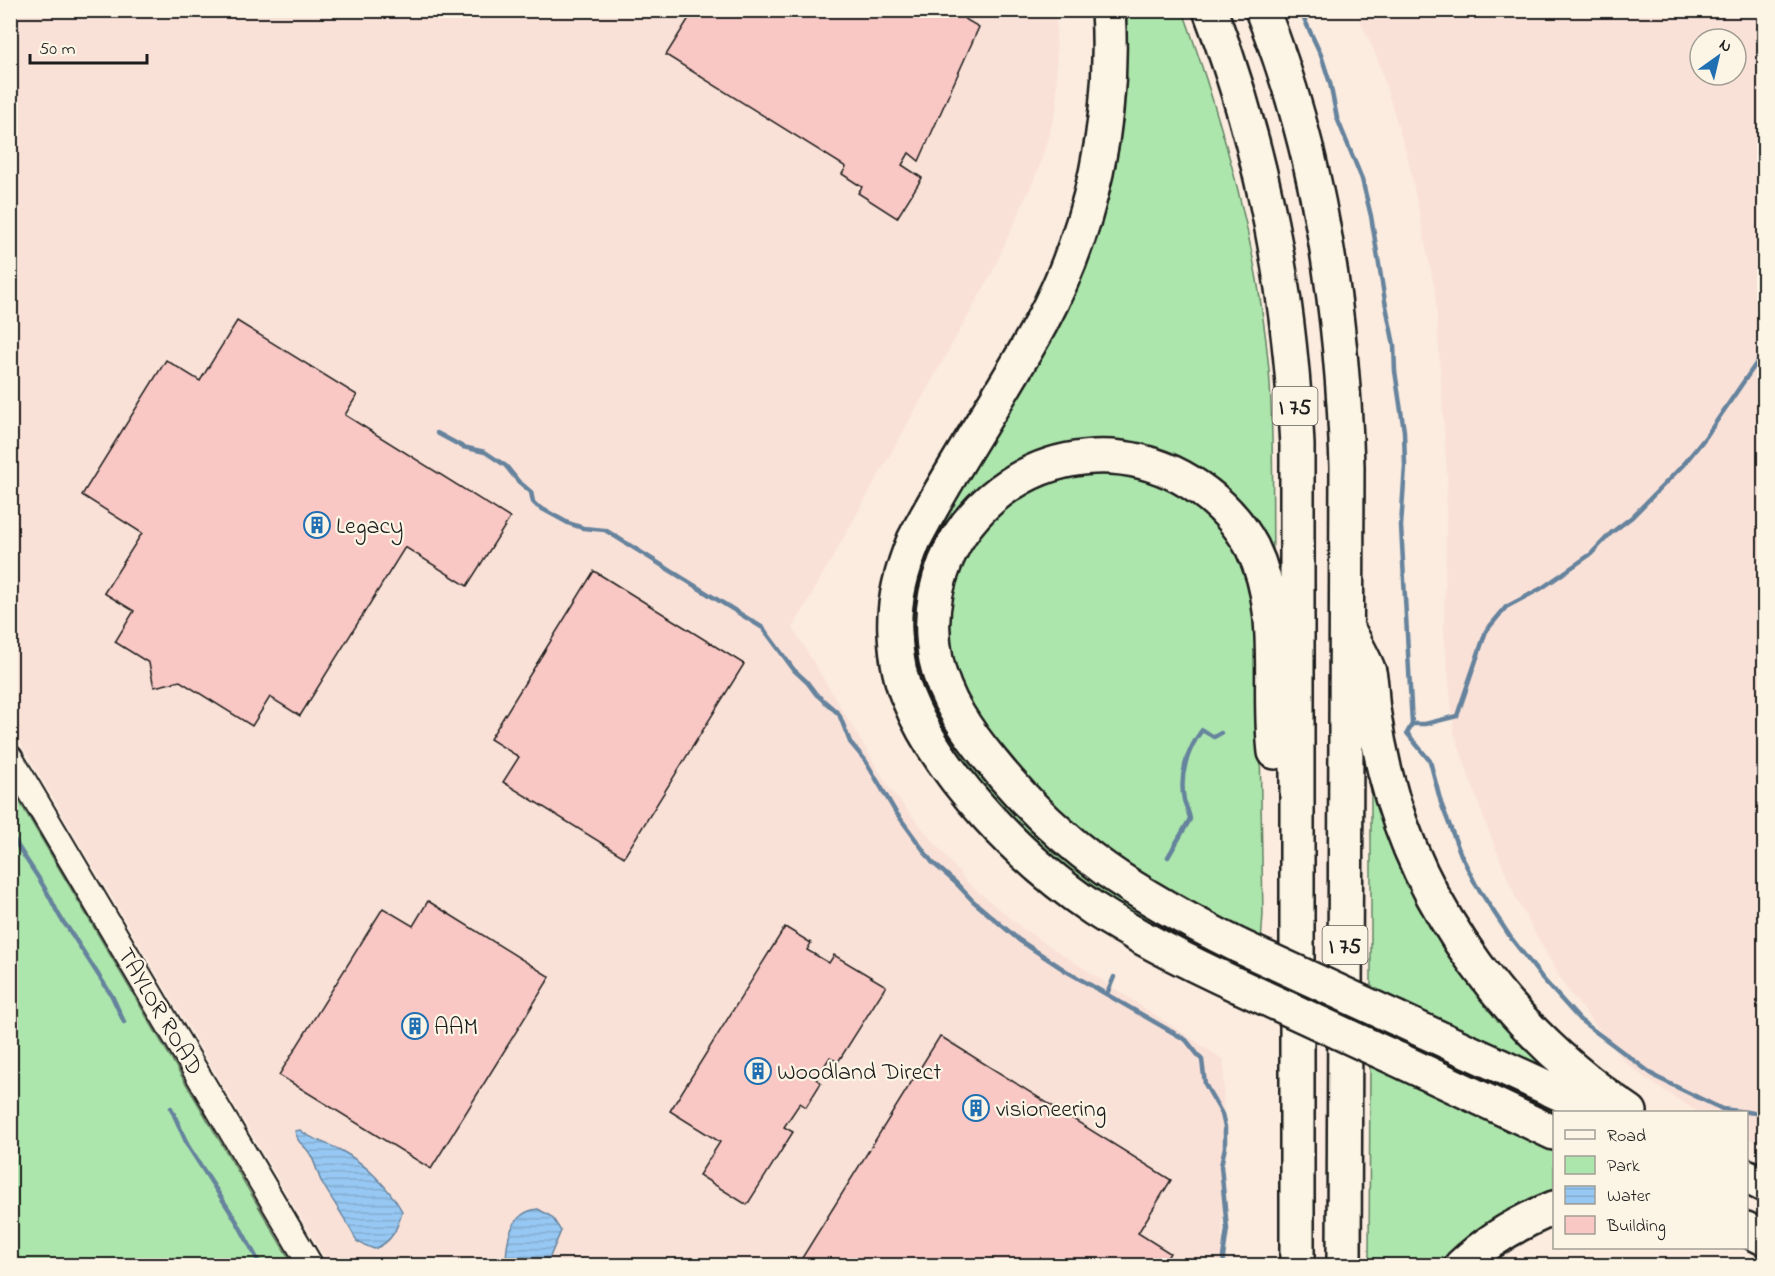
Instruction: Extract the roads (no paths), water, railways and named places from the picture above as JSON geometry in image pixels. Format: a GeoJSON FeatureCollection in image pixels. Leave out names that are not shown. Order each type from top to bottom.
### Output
{"type":"FeatureCollection","features":[{"type":"Feature","properties":{"kind":"highway"},"geometry":{"type":"LineString","coordinates":[[1108,10],[1110,45],[1106,118],[1093,190],[1071,258],[1041,323],[914,540],[905,561],[899,586],[894,631],[908,698],[930,740],[969,793],[1012,841],[1064,887],[1093,908],[1155,946],[1553,1133]]}},
{"type":"Feature","properties":{"kind":"highway","name":"I 75"},"geometry":{"type":"LineString","coordinates":[[1210,10],[1229,63],[1263,182],[1284,287],[1290,341],[1297,445],[1297,1266]]}},
{"type":"Feature","properties":{"kind":"highway","name":"I 75"},"geometry":{"type":"LineString","coordinates":[[1262,10],[1304,141],[1331,267],[1346,416],[1344,1266]]}},
{"type":"Feature","properties":{"kind":"highway"},"geometry":{"type":"LineString","coordinates":[[1296,812],[1274,751],[1272,618],[1267,585],[1251,546],[1240,529],[1211,496],[1186,480],[1149,464],[1126,458],[1102,456],[1057,462],[1037,469],[1001,490],[971,518],[959,534],[941,573],[934,609],[934,641],[937,661],[943,682],[963,723],[1002,775],[1033,808],[1072,845],[1154,902],[1239,946],[1596,1111]]}},
{"type":"Feature","properties":{"kind":"highway"},"geometry":{"type":"LineString","coordinates":[[1346,625],[1369,673],[1385,772],[1406,836],[1446,919],[1474,962],[1521,1020],[1567,1064],[1627,1111]]}},
{"type":"Feature","properties":{"kind":"highway"},"geometry":{"type":"LineString","coordinates":[[1748,1177],[1764,1185]]}},
{"type":"Feature","properties":{"kind":"highway"},"geometry":{"type":"LineString","coordinates":[[1461,1266],[1497,1236],[1515,1225],[1553,1208]]}},
{"type":"Feature","properties":{"kind":"highway"},"geometry":{"type":"LineString","coordinates":[[1748,1230],[1764,1238]]}},
{"type":"Feature","properties":{"kind":"street","name":"TAYLOR ROAD"},"geometry":{"type":"LineString","coordinates":[[10,757],[311,1266]]}},
{"type":"Feature","properties":{"kind":"water"},"geometry":{"type":"Polygon","coordinates":[[[300,1130],[351,1156],[376,1177],[391,1194],[402,1211],[396,1230],[385,1243],[374,1249],[357,1242],[321,1181],[308,1150],[299,1142],[295,1131],[300,1130]]]}},
{"type":"Feature","properties":{"kind":"water"},"geometry":{"type":"Polygon","coordinates":[[[538,1209],[552,1217],[561,1231],[549,1259],[549,1265],[506,1265],[511,1229],[521,1216],[538,1209]]]}},
{"type":"Feature","properties":{"kind":"waterway"},"geometry":{"type":"LineString","coordinates":[[1300,10],[1321,55],[1330,83],[1337,118],[1362,179],[1371,216],[1394,345],[1395,371],[1404,431],[1405,466],[1401,526],[1412,724],[1407,733],[1430,761],[1441,803],[1461,855],[1476,885],[1511,938],[1543,979],[1580,1020],[1656,1077],[1722,1109],[1739,1111]]}},
{"type":"Feature","properties":{"kind":"waterway"},"geometry":{"type":"LineString","coordinates":[[1412,724],[1425,724],[1457,716],[1486,631],[1506,607],[1542,588],[1591,554],[1611,533],[1632,517],[1683,465],[1705,438],[1764,352]]}},
{"type":"Feature","properties":{"kind":"waterway"},"geometry":{"type":"LineString","coordinates":[[437,433],[463,447],[485,452],[506,466],[531,492],[533,502],[537,506],[568,523],[583,528],[605,530],[763,628],[794,670],[839,714],[850,742],[865,760],[895,811],[932,862],[1019,940],[1066,971],[1186,1040],[1202,1060],[1205,1084],[1222,1114],[1225,1127],[1225,1147],[1221,1166],[1227,1229],[1223,1257],[1225,1266]]}},
{"type":"Feature","properties":{"kind":"waterway"},"geometry":{"type":"LineString","coordinates":[[1168,857],[1190,819],[1183,791],[1188,755],[1202,730],[1214,737],[1221,733]]}},
{"type":"Feature","properties":{"kind":"waterway"},"geometry":{"type":"LineString","coordinates":[[10,832],[44,886],[62,920],[112,996],[124,1022]]}},
{"type":"Feature","properties":{"kind":"waterway"},"geometry":{"type":"LineString","coordinates":[[1107,994],[1114,977]]}},
{"type":"Feature","properties":{"kind":"waterway"},"geometry":{"type":"LineString","coordinates":[[171,1108],[188,1146],[237,1222],[261,1266]]}},
{"type":"Feature","properties":{"kind":"waterway"},"geometry":{"type":"LineString","coordinates":[[1748,1112],[1764,1114]]}},
{"type":"Feature","properties":{"kind":"place","name":"Legacy"},"geometry":{"type":"Point","coordinates":[317,525]}},
{"type":"Feature","properties":{"kind":"place","name":"AAM"},"geometry":{"type":"Point","coordinates":[415,1026]}},
{"type":"Feature","properties":{"kind":"place","name":"Woodland Direct"},"geometry":{"type":"Point","coordinates":[758,1071]}},
{"type":"Feature","properties":{"kind":"place","name":"visioneering"},"geometry":{"type":"Point","coordinates":[976,1108]}}]}
